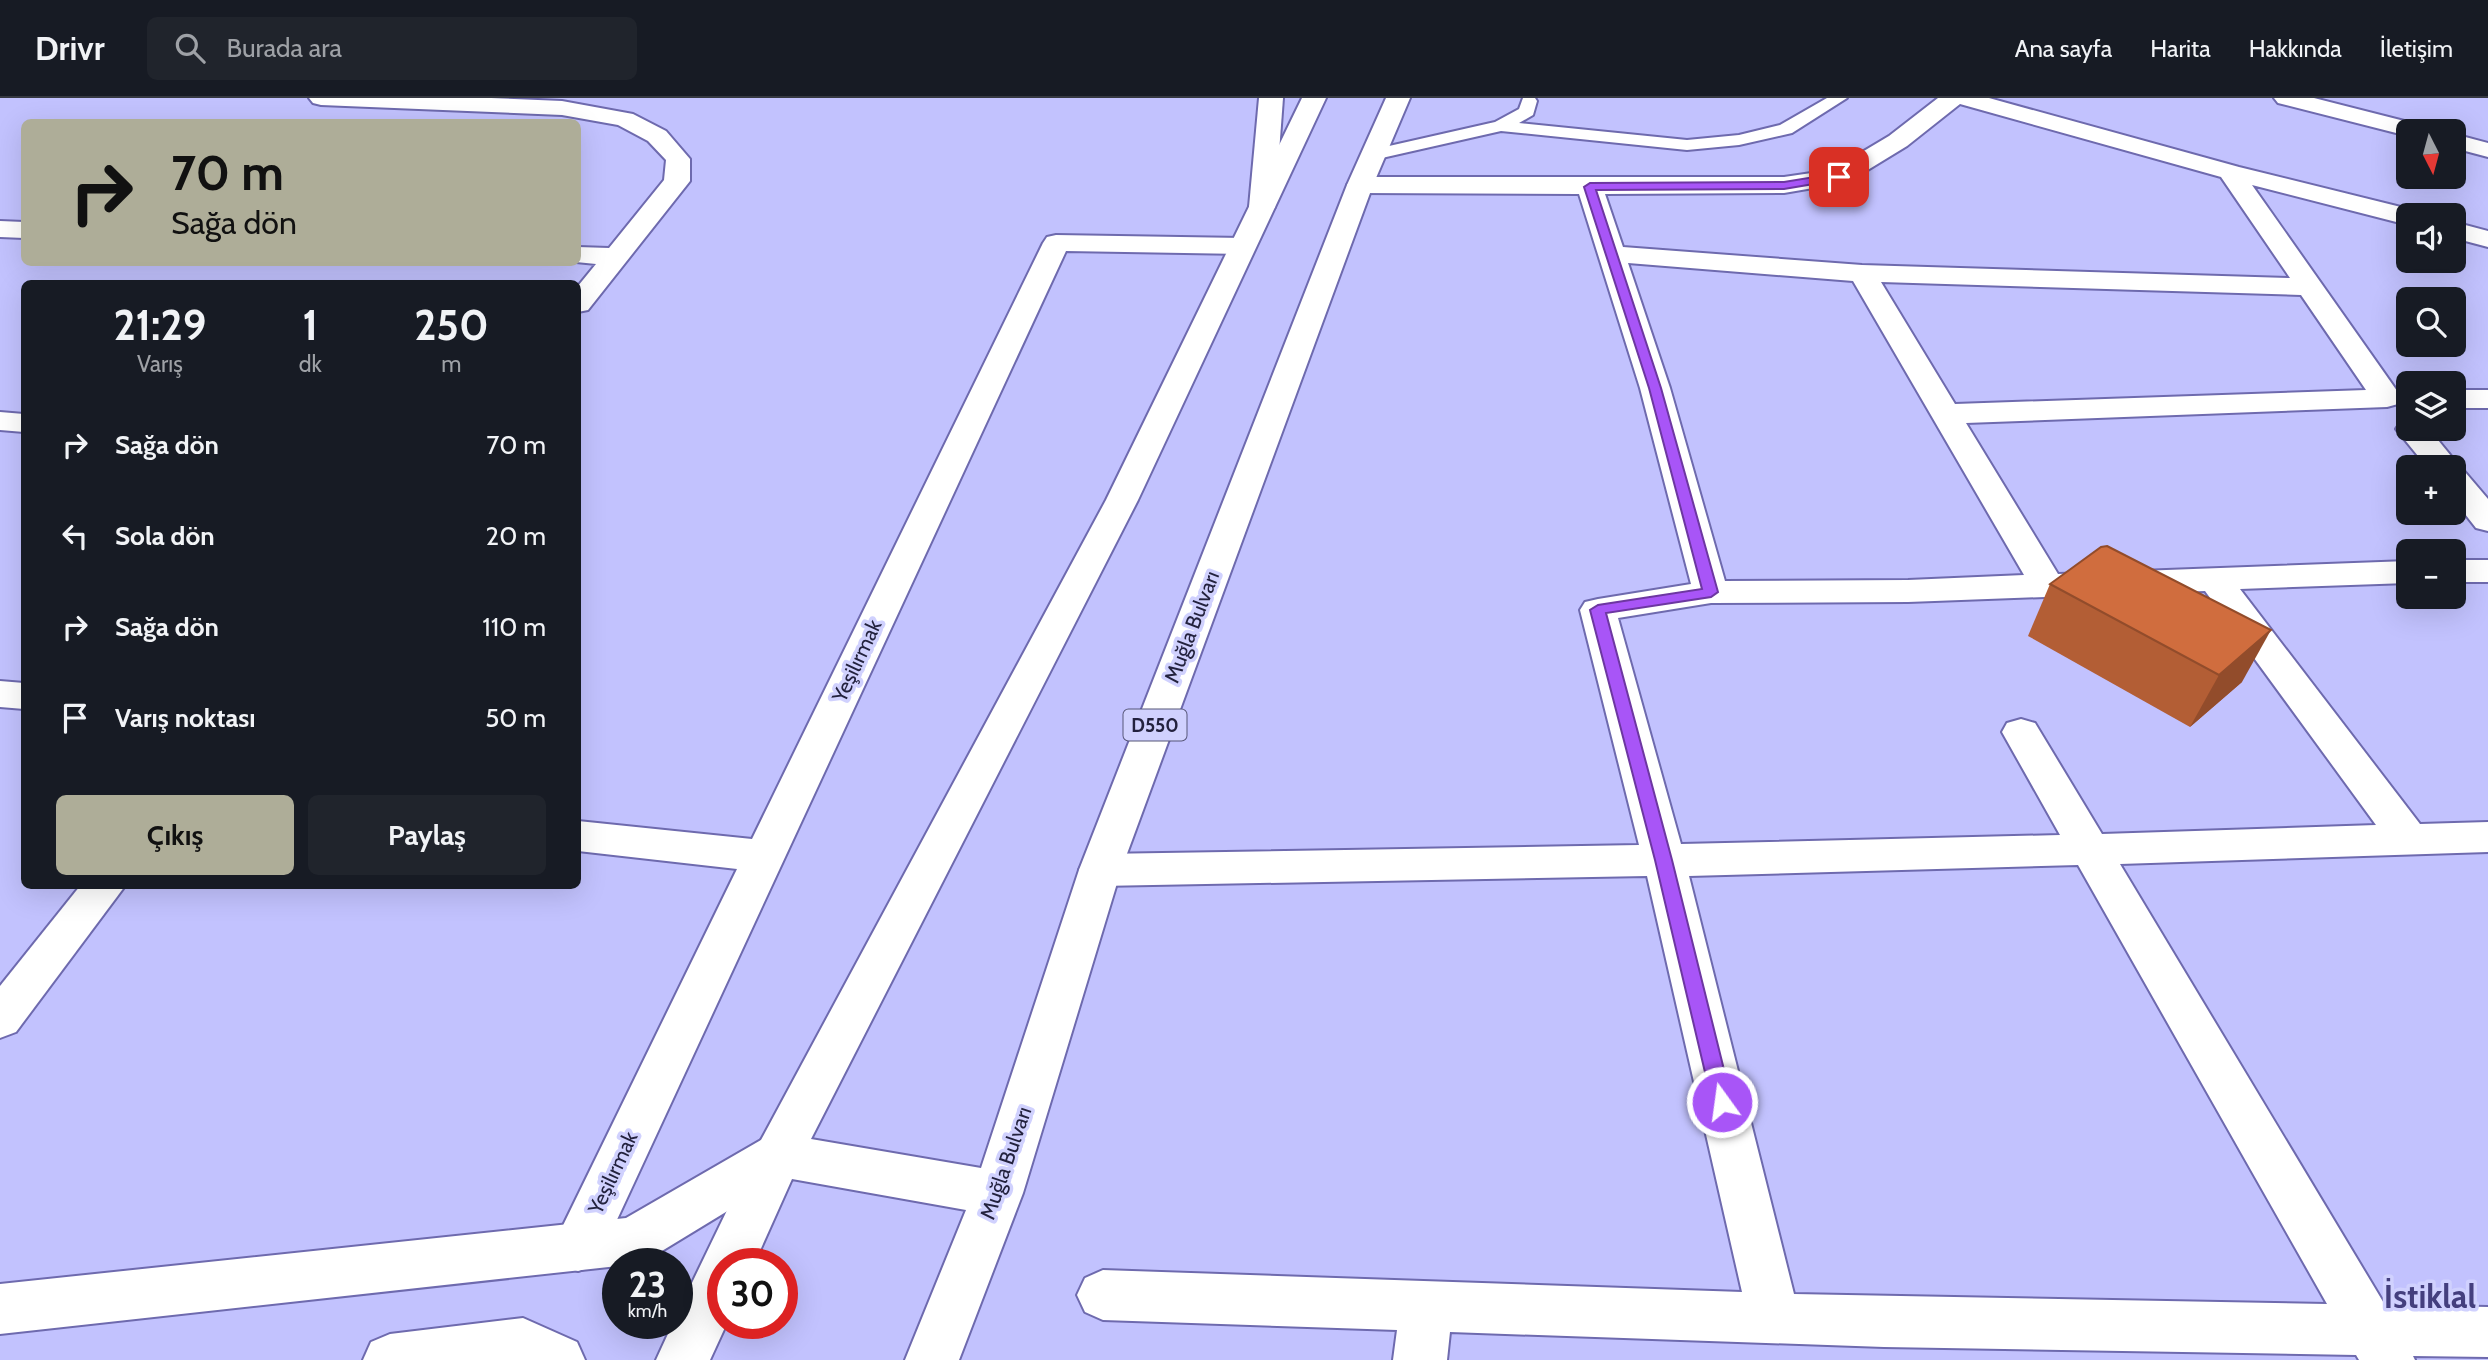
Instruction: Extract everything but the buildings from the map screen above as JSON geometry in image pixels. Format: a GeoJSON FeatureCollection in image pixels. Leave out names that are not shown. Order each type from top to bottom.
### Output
{"type":"FeatureCollection","features":[{"type":"Feature","properties":{"kind":"main road"},"geometry":{"type":"LineString","coordinates":[[321,98],[562,108],[625,119],[657,136],[678,159],[677,181],[581,300]]}},
{"type":"Feature","properties":{"kind":"main road"},"geometry":{"type":"LineString","coordinates":[[1262,207],[1271,98]]}},
{"type":"Feature","properties":{"kind":"main road"},"geometry":{"type":"LineString","coordinates":[[735,1248],[778,1155],[1122,500],[1314,98]]}},
{"type":"Feature","properties":{"kind":"main road","name":"Muğla Bulvarı"},"geometry":{"type":"LineString","coordinates":[[932,1360],[998,1193],[1100,870],[1366,170],[1398,98]]}},
{"type":"Feature","properties":{"kind":"main road"},"geometry":{"type":"LineString","coordinates":[[1366,170],[1590,187],[1784,186],[1839,177],[1898,141],[1953,98]]}},
{"type":"Feature","properties":{"kind":"main road"},"geometry":{"type":"LineString","coordinates":[[1963,98],[2230,172],[2396,214]]}},
{"type":"Feature","properties":{"kind":"main road"},"geometry":{"type":"LineString","coordinates":[[2286,98],[2396,126]]}},
{"type":"Feature","properties":{"kind":"main road"},"geometry":{"type":"LineString","coordinates":[[2466,144],[2488,149]]}},
{"type":"Feature","properties":{"kind":"main road"},"geometry":{"type":"LineString","coordinates":[[2230,172],[2311,287],[2396,395]]}},
{"type":"Feature","properties":{"kind":"main road"},"geometry":{"type":"LineString","coordinates":[[1590,187],[1655,388],[1711,592]]}},
{"type":"Feature","properties":{"kind":"main road"},"geometry":{"type":"LineString","coordinates":[[0,229],[21,230]]}},
{"type":"Feature","properties":{"kind":"main road"},"geometry":{"type":"LineString","coordinates":[[2466,233],[2488,239]]}},
{"type":"Feature","properties":{"kind":"main road","name":"Yeşilırmak"},"geometry":{"type":"LineString","coordinates":[[578,1248],[1056,243],[1243,246]]}},
{"type":"Feature","properties":{"kind":"main road"},"geometry":{"type":"LineString","coordinates":[[1611,254],[1863,273],[2311,287]]}},
{"type":"Feature","properties":{"kind":"main road"},"geometry":{"type":"LineString","coordinates":[[581,255],[618,257]]}},
{"type":"Feature","properties":{"kind":"main road"},"geometry":{"type":"LineString","coordinates":[[1863,273],[2047,585]]}},
{"type":"Feature","properties":{"kind":"main road"},"geometry":{"type":"LineString","coordinates":[[1948,414],[2396,398]]}},
{"type":"Feature","properties":{"kind":"main road"},"geometry":{"type":"LineString","coordinates":[[2466,399],[2488,399]]}},
{"type":"Feature","properties":{"kind":"main road"},"geometry":{"type":"LineString","coordinates":[[0,421],[21,423]]}},
{"type":"Feature","properties":{"kind":"main road"},"geometry":{"type":"LineString","coordinates":[[2422,441],[2434,455]]}},
{"type":"Feature","properties":{"kind":"main road"},"geometry":{"type":"LineString","coordinates":[[2466,494],[2488,521]]}},
{"type":"Feature","properties":{"kind":"main road"},"geometry":{"type":"LineString","coordinates":[[2466,571],[2488,571]]}},
{"type":"Feature","properties":{"kind":"main road"},"geometry":{"type":"LineString","coordinates":[[1774,1318],[1664,860],[1598,610],[1711,592],[1908,591],[2396,572]]}},
{"type":"Feature","properties":{"kind":"main road"},"geometry":{"type":"LineString","coordinates":[[2214,579],[2409,840]]}},
{"type":"Feature","properties":{"kind":"main road"},"geometry":{"type":"LineString","coordinates":[[0,694],[21,696]]}},
{"type":"Feature","properties":{"kind":"main road"},"geometry":{"type":"LineString","coordinates":[[2021,732],[2379,1345]]}},
{"type":"Feature","properties":{"kind":"main road"},"geometry":{"type":"LineString","coordinates":[[581,836],[764,856]]}},
{"type":"Feature","properties":{"kind":"main road"},"geometry":{"type":"LineString","coordinates":[[1100,870],[2089,850],[2488,837]]}},
{"type":"Feature","properties":{"kind":"main road"},"geometry":{"type":"LineString","coordinates":[[0,1019],[102,889]]}},
{"type":"Feature","properties":{"kind":"main road"},"geometry":{"type":"LineString","coordinates":[[0,1309],[635,1241],[778,1155],[998,1193]]}},
{"type":"Feature","properties":{"kind":"main road"},"geometry":{"type":"LineString","coordinates":[[1103,1295],[1774,1318],[2379,1345],[2488,1332]]}},
{"type":"Feature","properties":{"kind":"main road"},"geometry":{"type":"LineString","coordinates":[[1420,1360],[1427,1306]]}},
{"type":"Feature","properties":{"kind":"main road"},"geometry":{"type":"LineString","coordinates":[[683,1360],[707,1308]]}},
{"type":"Feature","properties":{"kind":"main road"},"geometry":{"type":"LineString","coordinates":[[390,1360],[523,1344],[558,1360]]}},
{"type":"Feature","properties":{"kind":"lane"},"geometry":{"type":"LineString","coordinates":[[1501,126],[1687,145],[1714,143],[1786,129],[1839,98]]}},
{"type":"Feature","properties":{"kind":"lane"},"geometry":{"type":"LineString","coordinates":[[1366,170],[1501,126],[1527,111],[1529,102]]}},
{"type":"Feature","properties":{"kind":"district","name":"İstiklal"},"geometry":{"type":"Point","coordinates":[2430,1296]}},
{"type":"Feature","properties":{"kind":"route"},"geometry":{"type":"LineString","coordinates":[[1722,1102],[1664,860],[1598,610],[1711,592],[1655,388],[1590,187],[1784,186],[1839,177]]}}]}
